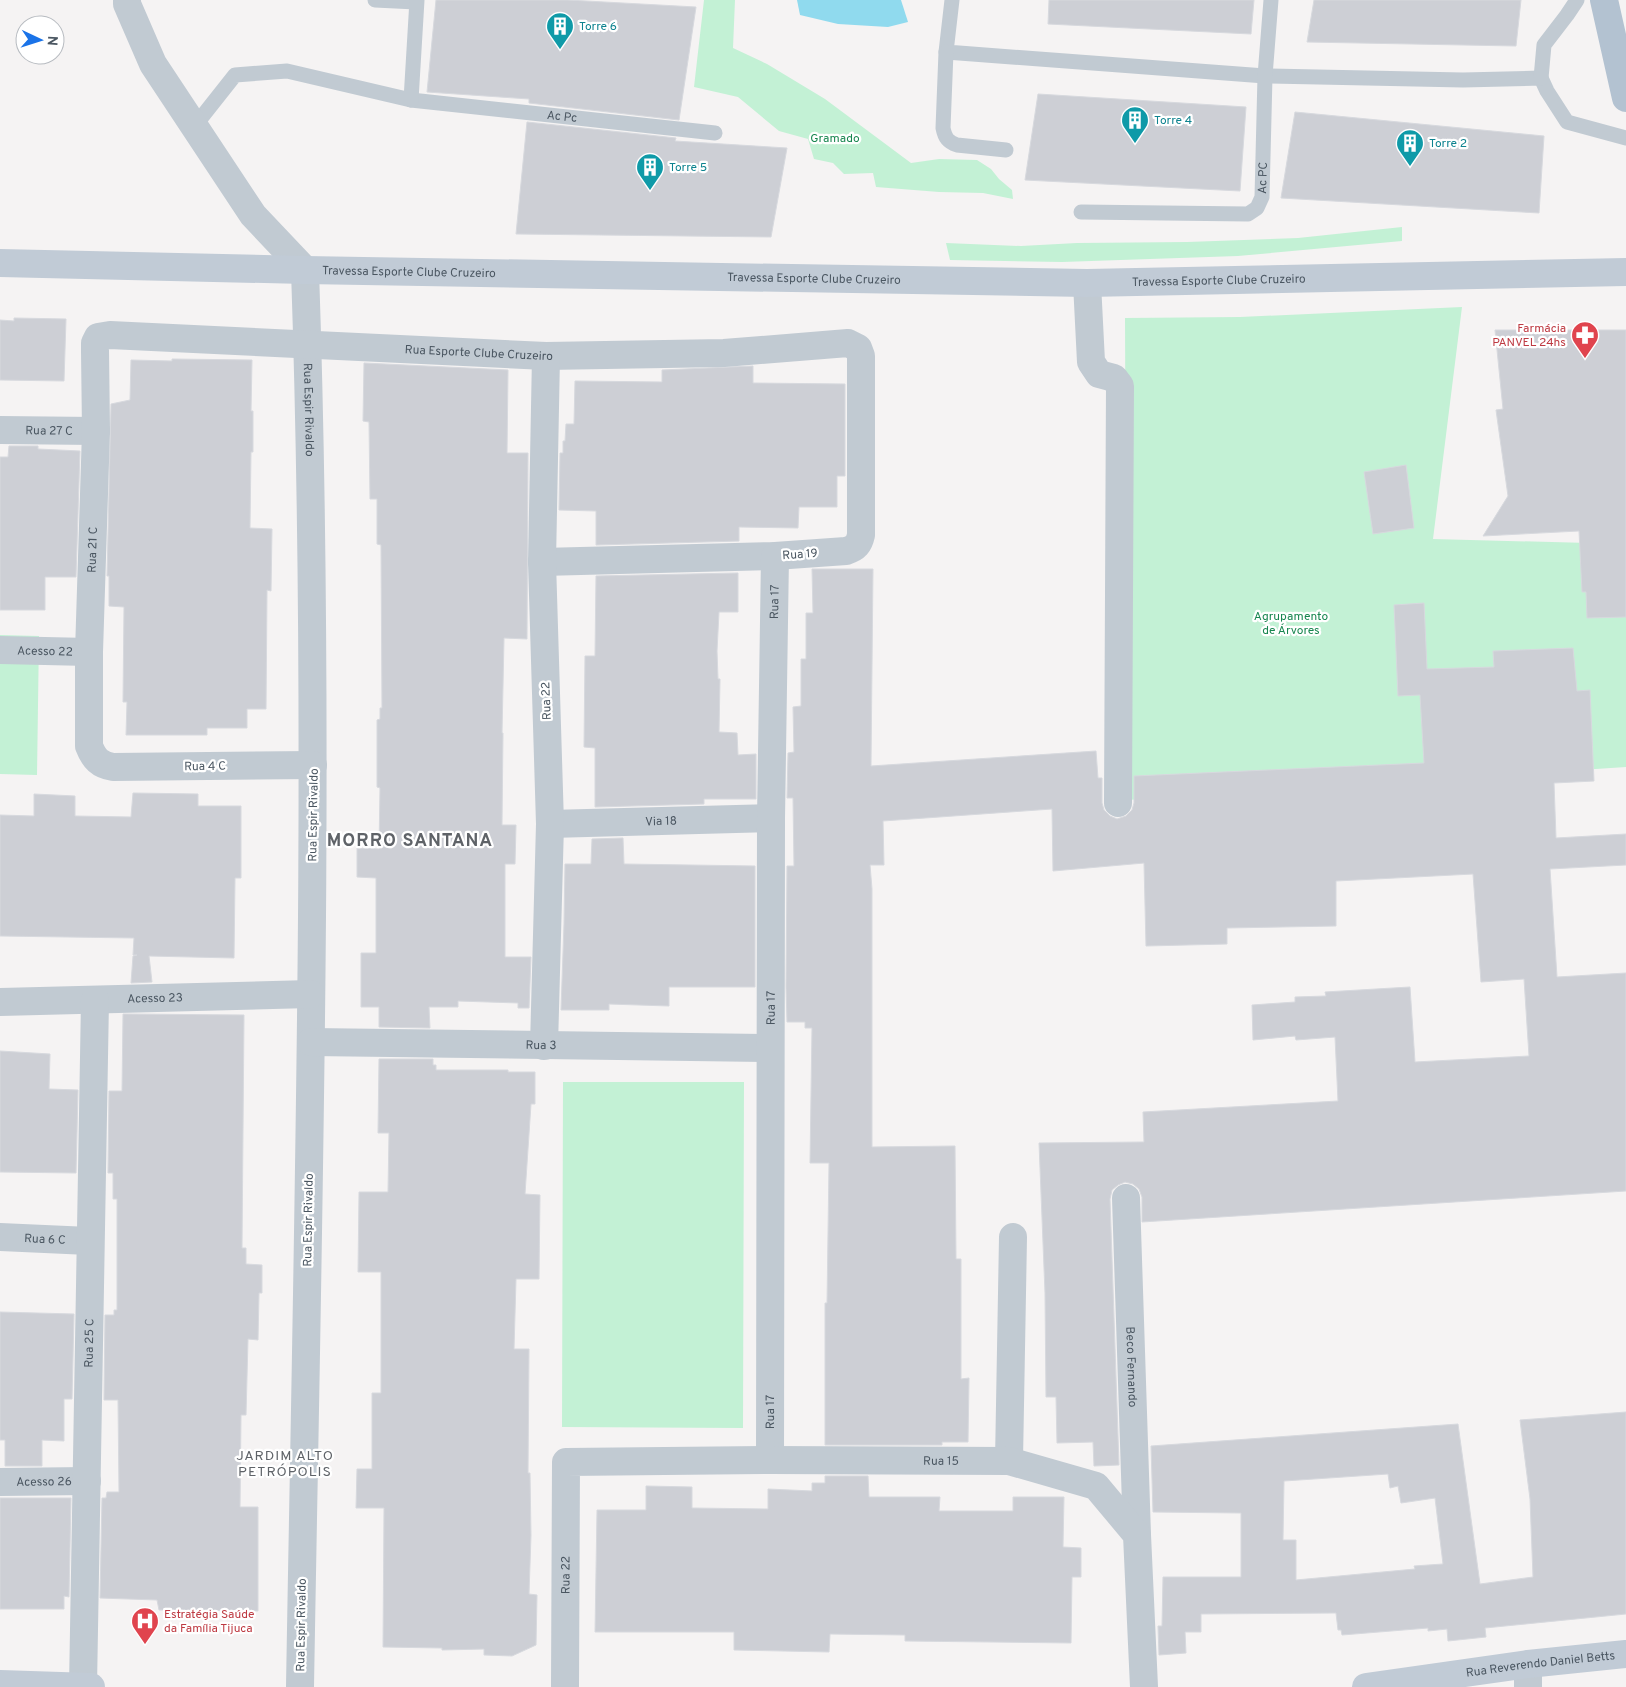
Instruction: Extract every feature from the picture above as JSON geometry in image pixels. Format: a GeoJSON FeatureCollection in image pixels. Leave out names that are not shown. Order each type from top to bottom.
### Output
{"type":"FeatureCollection","features":[{"type":"Feature","properties":{"kind":"main road"},"geometry":{"type":"LineString","coordinates":[[1604,0],[1626,98]]}},
{"type":"Feature","properties":{"kind":"street"},"geometry":{"type":"LineString","coordinates":[[127,0],[127,4],[153,64],[253,215],[305,270]]}},
{"type":"Feature","properties":{"kind":"street","name":"Travessa Esporte Clube Cruzeiro"},"geometry":{"type":"LineString","coordinates":[[0,263],[1087,283],[1626,272]]}},
{"type":"Feature","properties":{"kind":"street","name":"Rua Espir Rivaldo"},"geometry":{"type":"LineString","coordinates":[[300,1687],[311,1042],[313,765],[305,270]]}},
{"type":"Feature","properties":{"kind":"street"},"geometry":{"type":"LineString","coordinates":[[1087,283],[1091,362],[1099,374],[1114,378],[1120,386],[1118,803]]}},
{"type":"Feature","properties":{"kind":"street","name":"Rua Esporte Clube Cruzeiro"},"geometry":{"type":"LineString","coordinates":[[98,337],[110,335],[307,346],[546,356],[724,353],[848,343],[858,348]]}},
{"type":"Feature","properties":{"kind":"street","name":"Rua 21 C"},"geometry":{"type":"LineString","coordinates":[[97,762],[89,746],[89,652],[96,431],[95,343],[98,337]]}},
{"type":"Feature","properties":{"kind":"street","name":"Rua 19"},"geometry":{"type":"LineString","coordinates":[[542,562],[775,556],[854,549],[859,543],[861,535],[861,356],[858,348]]}},
{"type":"Feature","properties":{"kind":"street","name":"Rua 22"},"geometry":{"type":"LineString","coordinates":[[544,1046],[550,824],[542,562],[546,356]]}},
{"type":"Feature","properties":{"kind":"street","name":"Rua 27 C"},"geometry":{"type":"LineString","coordinates":[[0,430],[96,431]]}},
{"type":"Feature","properties":{"kind":"street","name":"Rua 17"},"geometry":{"type":"LineString","coordinates":[[770,1460],[771,818],[775,556]]}},
{"type":"Feature","properties":{"kind":"street","name":"Acesso 22"},"geometry":{"type":"LineString","coordinates":[[0,650],[89,652]]}},
{"type":"Feature","properties":{"kind":"street","name":"Rua 4 C"},"geometry":{"type":"LineString","coordinates":[[97,762],[113,767],[313,765]]}},
{"type":"Feature","properties":{"kind":"street","name":"Via 18"},"geometry":{"type":"LineString","coordinates":[[550,824],[771,818]]}},
{"type":"Feature","properties":{"kind":"street","name":"Acesso 23"},"geometry":{"type":"LineString","coordinates":[[0,1002],[311,994]]}},
{"type":"Feature","properties":{"kind":"street","name":"Rua 25 C"},"geometry":{"type":"LineString","coordinates":[[83,1687],[88,1481],[89,1241],[94,1000]]}},
{"type":"Feature","properties":{"kind":"street","name":"Rua 3"},"geometry":{"type":"LineString","coordinates":[[311,1042],[770,1048]]}},
{"type":"Feature","properties":{"kind":"street","name":"Beco Fernando"},"geometry":{"type":"LineString","coordinates":[[1126,1198],[1137,1535]]}},
{"type":"Feature","properties":{"kind":"street","name":"Rua 6 C"},"geometry":{"type":"LineString","coordinates":[[0,1237],[89,1241]]}},
{"type":"Feature","properties":{"kind":"street"},"geometry":{"type":"LineString","coordinates":[[1009,1461],[1013,1238]]}},
{"type":"Feature","properties":{"kind":"street","name":"Rua 15"},"geometry":{"type":"LineString","coordinates":[[566,1462],[770,1460],[1009,1461],[1096,1486],[1137,1535]]}},
{"type":"Feature","properties":{"kind":"street","name":"Rua 22"},"geometry":{"type":"LineString","coordinates":[[565,1687],[566,1462]]}},
{"type":"Feature","properties":{"kind":"street","name":"Acesso 26"},"geometry":{"type":"LineString","coordinates":[[0,1482],[88,1481]]}},
{"type":"Feature","properties":{"kind":"street"},"geometry":{"type":"LineString","coordinates":[[1137,1535],[1144,1687]]}},
{"type":"Feature","properties":{"kind":"street","name":"Rua Reverendo Daniel Betts"},"geometry":{"type":"LineString","coordinates":[[1366,1687],[1528,1676],[1626,1654]]}},
{"type":"Feature","properties":{"kind":"street"},"geometry":{"type":"LineString","coordinates":[[0,1684],[91,1687]]}},
{"type":"Feature","properties":{"kind":"lane"},"geometry":{"type":"LineString","coordinates":[[376,0],[416,1],[411,100]]}},
{"type":"Feature","properties":{"kind":"lane"},"geometry":{"type":"LineString","coordinates":[[952,0],[946,52],[944,136],[950,142],[957,145],[1006,150]]}},
{"type":"Feature","properties":{"kind":"lane","name":"Ac PC"},"geometry":{"type":"LineString","coordinates":[[1082,212],[1248,214],[1257,208],[1262,197],[1265,76],[1271,0]]}},
{"type":"Feature","properties":{"kind":"lane"},"geometry":{"type":"LineString","coordinates":[[1577,0],[1544,45],[1541,78],[1567,122],[1626,138]]}},
{"type":"Feature","properties":{"kind":"lane"},"geometry":{"type":"LineString","coordinates":[[946,52],[1265,76],[1463,80],[1541,78]]}},
{"type":"Feature","properties":{"kind":"lane","name":"Ac Pc"},"geometry":{"type":"LineString","coordinates":[[193,124],[201,118],[235,75],[287,71],[411,100],[715,133]]}},
{"type":"Feature","properties":{"kind":"green space","name":"Gramado"},"geometry":{"type":"Polygon","coordinates":[[[704,0],[735,0],[733,48],[767,64],[825,99],[911,163],[939,159],[977,160],[991,169],[1012,190],[1013,199],[983,193],[876,187],[873,173],[844,174],[833,163],[814,159],[808,139],[779,131],[738,97],[694,87],[704,0]]]}},
{"type":"Feature","properties":{"kind":"green space"},"geometry":{"type":"Polygon","coordinates":[[[1402,227],[1402,241],[1238,256],[1062,262],[950,260],[946,243],[1021,246],[1077,243],[1187,242],[1298,238],[1402,227]]]}},
{"type":"Feature","properties":{"kind":"green space","name":"Agrupamento de Árvores"},"geometry":{"type":"Polygon","coordinates":[[[1462,307],[1433,539],[1626,544],[1626,767],[1127,800],[1125,318],[1240,317],[1462,307]]]}},
{"type":"Feature","properties":{"kind":"green space"},"geometry":{"type":"Polygon","coordinates":[[[0,635],[39,636],[37,775],[0,774],[0,635]]]}},
{"type":"Feature","properties":{"kind":"green space"},"geometry":{"type":"Polygon","coordinates":[[[563,1082],[744,1082],[743,1428],[562,1427],[563,1082]]]}},
{"type":"Feature","properties":{"kind":"water"},"geometry":{"type":"Polygon","coordinates":[[[797,0],[901,0],[908,22],[888,27],[838,24],[800,15],[797,0]]]}},
{"type":"Feature","properties":{"kind":"building","name":"Torre 6"},"geometry":{"type":"Polygon","coordinates":[[[436,0],[568,0],[696,7],[679,120],[529,103],[529,99],[427,92],[436,0]]]}},
{"type":"Feature","properties":{"kind":"building"},"geometry":{"type":"Polygon","coordinates":[[[1049,0],[1254,0],[1251,34],[1048,24],[1049,0]]]}},
{"type":"Feature","properties":{"kind":"building"},"geometry":{"type":"Polygon","coordinates":[[[1314,0],[1521,0],[1516,46],[1307,42],[1314,0]]]}},
{"type":"Feature","properties":{"kind":"building","name":"Torre 4"},"geometry":{"type":"Polygon","coordinates":[[[1038,94],[1246,107],[1240,191],[1025,180],[1038,94]]]}},
{"type":"Feature","properties":{"kind":"building","name":"Torre 2"},"geometry":{"type":"Polygon","coordinates":[[[1295,112],[1544,136],[1539,213],[1281,198],[1295,112]]]}},
{"type":"Feature","properties":{"kind":"building","name":"Torre 5"},"geometry":{"type":"Polygon","coordinates":[[[527,122],[676,138],[675,141],[787,148],[771,237],[516,234],[527,122]]]}},
{"type":"Feature","properties":{"kind":"building"},"geometry":{"type":"Polygon","coordinates":[[[14,318],[66,319],[64,381],[0,380],[0,320],[14,321],[14,318]]]}},
{"type":"Feature","properties":{"kind":"building"},"geometry":{"type":"Polygon","coordinates":[[[1495,330],[1626,330],[1626,617],[1587,618],[1586,592],[1582,592],[1579,531],[1483,536],[1508,496],[1496,410],[1503,409],[1495,330]]]}},
{"type":"Feature","properties":{"kind":"building"},"geometry":{"type":"Polygon","coordinates":[[[172,359],[252,360],[251,411],[253,411],[253,452],[251,452],[250,528],[272,529],[271,591],[267,590],[266,709],[247,709],[247,728],[207,728],[207,735],[126,735],[127,702],[123,702],[124,607],[109,606],[109,576],[107,576],[111,404],[130,400],[131,360],[172,361],[172,359]]]}},
{"type":"Feature","properties":{"kind":"building"},"geometry":{"type":"Polygon","coordinates":[[[364,363],[508,370],[507,453],[528,453],[527,639],[504,638],[502,825],[516,825],[515,864],[505,864],[505,957],[531,957],[529,1008],[518,1008],[518,1003],[458,1001],[458,1007],[429,1007],[430,1028],[379,1027],[379,1007],[361,1007],[361,953],[376,953],[376,878],[357,877],[357,848],[379,849],[380,788],[377,787],[377,720],[380,719],[380,708],[382,708],[381,545],[377,544],[377,499],[370,499],[369,422],[363,421],[364,363]]]}},
{"type":"Feature","properties":{"kind":"building"},"geometry":{"type":"Polygon","coordinates":[[[753,366],[753,383],[845,384],[845,476],[837,476],[837,507],[799,507],[798,528],[739,527],[739,541],[596,545],[596,511],[559,510],[560,453],[563,453],[566,424],[574,424],[575,381],[662,382],[662,370],[753,366]]]}},
{"type":"Feature","properties":{"kind":"building"},"geometry":{"type":"Polygon","coordinates":[[[9,446],[38,446],[38,449],[80,451],[76,577],[45,577],[45,610],[0,610],[0,457],[8,457],[9,446]]]}},
{"type":"Feature","properties":{"kind":"building"},"geometry":{"type":"Polygon","coordinates":[[[1406,465],[1414,528],[1373,534],[1364,472],[1406,465]]]}},
{"type":"Feature","properties":{"kind":"building"},"geometry":{"type":"Polygon","coordinates":[[[812,569],[873,569],[871,766],[1096,751],[1098,778],[1102,778],[1102,803],[1104,810],[1110,816],[1117,819],[1126,816],[1132,810],[1134,803],[1134,776],[1424,763],[1420,695],[1398,696],[1394,605],[1424,603],[1427,669],[1494,667],[1493,651],[1573,648],[1577,691],[1590,690],[1594,781],[1554,783],[1556,838],[1626,834],[1626,865],[1550,869],[1557,977],[1626,973],[1626,1191],[1142,1222],[1142,1197],[1139,1189],[1133,1184],[1125,1182],[1118,1185],[1112,1190],[1110,1199],[1119,1465],[1094,1466],[1093,1442],[1057,1443],[1056,1397],[1046,1397],[1045,1293],[1039,1143],[1144,1142],[1143,1112],[1338,1101],[1335,1037],[1296,1040],[1295,1036],[1253,1040],[1252,1005],[1295,1002],[1295,997],[1326,996],[1325,992],[1410,987],[1415,1062],[1529,1056],[1524,979],[1481,982],[1473,874],[1336,881],[1336,926],[1227,928],[1227,944],[1146,946],[1144,863],[1053,871],[1052,809],[883,821],[884,865],[870,865],[872,889],[872,1147],[955,1146],[956,1259],[961,1259],[961,1379],[969,1378],[968,1442],[942,1442],[942,1445],[825,1445],[825,1303],[827,1303],[829,1163],[810,1163],[812,1028],[805,1028],[805,1022],[787,1022],[786,987],[787,866],[794,866],[793,798],[787,798],[788,753],[794,752],[793,707],[801,706],[801,659],[806,659],[806,613],[813,613],[812,569]]]}},
{"type":"Feature","properties":{"kind":"building"},"geometry":{"type":"Polygon","coordinates":[[[738,573],[738,612],[719,612],[717,651],[718,679],[720,679],[719,732],[737,733],[738,755],[756,754],[756,799],[704,799],[704,804],[595,807],[595,748],[584,747],[585,656],[595,656],[596,576],[738,573]]]}},
{"type":"Feature","properties":{"kind":"building"},"geometry":{"type":"Polygon","coordinates":[[[133,793],[198,794],[198,806],[241,806],[241,878],[235,878],[234,958],[149,956],[152,982],[131,983],[133,956],[137,955],[133,955],[134,938],[0,936],[0,815],[34,816],[34,794],[75,796],[75,816],[131,817],[133,793]]]}},
{"type":"Feature","properties":{"kind":"building"},"geometry":{"type":"Polygon","coordinates":[[[623,838],[624,864],[755,866],[755,987],[669,987],[669,1006],[609,1004],[609,1010],[561,1010],[565,864],[591,864],[592,839],[623,838]]]}},
{"type":"Feature","properties":{"kind":"building"},"geometry":{"type":"Polygon","coordinates":[[[123,1014],[244,1015],[242,1248],[246,1248],[246,1264],[262,1265],[262,1293],[259,1293],[258,1340],[248,1339],[246,1415],[241,1415],[240,1507],[258,1507],[258,1611],[159,1610],[157,1600],[100,1598],[102,1498],[106,1498],[107,1492],[119,1492],[118,1400],[104,1400],[105,1315],[114,1315],[114,1310],[117,1310],[117,1199],[113,1199],[113,1173],[108,1173],[109,1091],[122,1091],[123,1014]]]}},
{"type":"Feature","properties":{"kind":"building"},"geometry":{"type":"Polygon","coordinates":[[[0,1051],[50,1054],[49,1089],[78,1090],[76,1173],[0,1172],[0,1051]]]}},
{"type":"Feature","properties":{"kind":"building"},"geometry":{"type":"Polygon","coordinates":[[[379,1059],[433,1059],[433,1065],[436,1065],[436,1070],[535,1072],[535,1104],[531,1104],[525,1194],[540,1195],[539,1279],[516,1279],[514,1349],[529,1349],[528,1473],[530,1473],[531,1535],[529,1594],[537,1595],[536,1645],[512,1656],[484,1655],[484,1649],[442,1650],[442,1648],[383,1647],[384,1508],[356,1508],[357,1469],[372,1469],[372,1393],[381,1393],[381,1272],[358,1272],[359,1192],[388,1192],[389,1133],[378,1133],[379,1059]]]}},
{"type":"Feature","properties":{"kind":"building"},"geometry":{"type":"Polygon","coordinates":[[[0,1312],[74,1314],[72,1399],[64,1399],[64,1441],[42,1440],[42,1466],[5,1466],[5,1440],[0,1440],[0,1312]]]}},
{"type":"Feature","properties":{"kind":"building"},"geometry":{"type":"Polygon","coordinates":[[[1626,1412],[1626,1614],[1485,1628],[1486,1637],[1448,1641],[1447,1629],[1428,1631],[1428,1628],[1342,1635],[1341,1630],[1338,1630],[1336,1613],[1201,1614],[1201,1632],[1185,1632],[1186,1653],[1159,1655],[1158,1626],[1162,1626],[1163,1577],[1241,1577],[1241,1513],[1153,1512],[1151,1446],[1458,1424],[1480,1584],[1533,1577],[1530,1499],[1520,1420],[1626,1412]],[[1388,1474],[1284,1481],[1283,1540],[1296,1540],[1296,1580],[1415,1569],[1414,1566],[1443,1564],[1435,1498],[1401,1503],[1398,1486],[1390,1488],[1388,1474]]]}},
{"type":"Feature","properties":{"kind":"building"},"geometry":{"type":"Polygon","coordinates":[[[825,1476],[868,1476],[869,1497],[940,1497],[939,1511],[1013,1511],[1013,1497],[1064,1497],[1063,1547],[1081,1548],[1081,1577],[1072,1577],[1071,1643],[905,1641],[905,1635],[830,1634],[829,1652],[734,1650],[734,1632],[595,1632],[597,1510],[646,1510],[646,1486],[692,1487],[692,1508],[768,1509],[768,1489],[812,1491],[812,1483],[825,1483],[825,1476]]]}},
{"type":"Feature","properties":{"kind":"building"},"geometry":{"type":"Polygon","coordinates":[[[0,1498],[71,1498],[69,1597],[64,1596],[64,1609],[0,1609],[0,1498]]]}},
{"type":"Feature","properties":{"kind":"place","name":"Torre 6"},"geometry":{"type":"Point","coordinates":[560,50]}},
{"type":"Feature","properties":{"kind":"place","name":"Torre 4"},"geometry":{"type":"Point","coordinates":[1135,144]}},
{"type":"Feature","properties":{"kind":"place","name":"Torre 2"},"geometry":{"type":"Point","coordinates":[1410,167]}},
{"type":"Feature","properties":{"kind":"place","name":"Torre 5"},"geometry":{"type":"Point","coordinates":[650,191]}},
{"type":"Feature","properties":{"kind":"place","name":"Farmácia PANVEL 24hs"},"geometry":{"type":"Point","coordinates":[1585,359]}},
{"type":"Feature","properties":{"kind":"place","name":"Estratégia Saúde da Família Tijuca"},"geometry":{"type":"Point","coordinates":[145,1645]}},
{"type":"Feature","properties":{"kind":"district","name":"MORRO SANTANA"},"geometry":{"type":"Point","coordinates":[410,840]}},
{"type":"Feature","properties":{"kind":"district","name":"JARDIM ALTO PETRÓPOLIS"},"geometry":{"type":"Point","coordinates":[285,1464]}}]}
